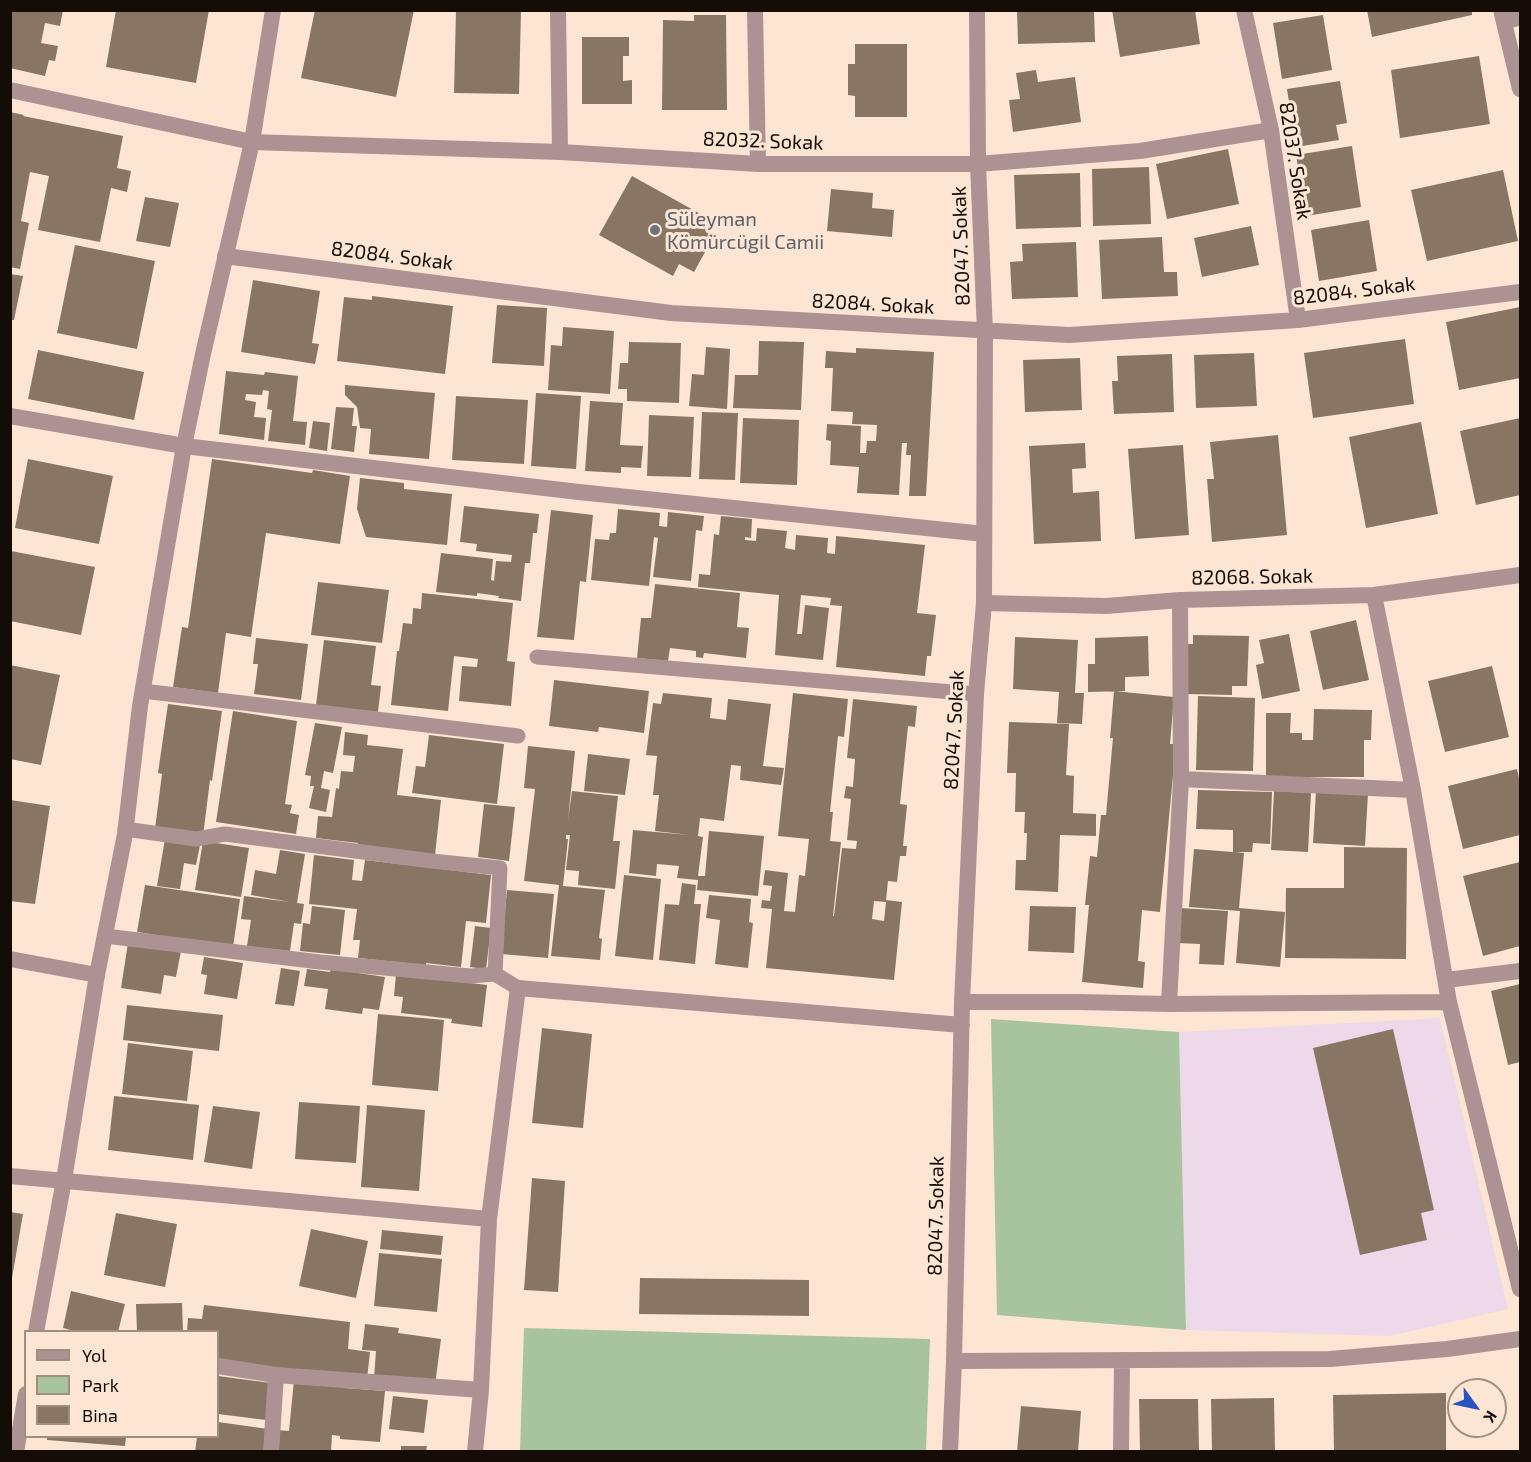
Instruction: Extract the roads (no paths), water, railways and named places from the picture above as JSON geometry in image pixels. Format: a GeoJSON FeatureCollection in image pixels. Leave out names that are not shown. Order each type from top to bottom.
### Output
{"type":"FeatureCollection","features":[{"type":"Feature","properties":{"kind":"street"},"geometry":{"type":"LineString","coordinates":[[36,1330],[64,1180],[97,975],[125,829],[143,691],[184,446],[252,142],[273,10]]}},
{"type":"Feature","properties":{"kind":"street"},"geometry":{"type":"LineString","coordinates":[[558,10],[560,152]]}},
{"type":"Feature","properties":{"kind":"street"},"geometry":{"type":"LineString","coordinates":[[755,10],[758,164]]}},
{"type":"Feature","properties":{"kind":"street","name":"82047. Sokak"},"geometry":{"type":"LineString","coordinates":[[950,1452],[962,1002],[976,694],[984,603],[985,332],[978,164],[977,10]]}},
{"type":"Feature","properties":{"kind":"street","name":"82037. Sokak"},"geometry":{"type":"LineString","coordinates":[[1244,10],[1271,130],[1298,320]]}},
{"type":"Feature","properties":{"kind":"street"},"geometry":{"type":"LineString","coordinates":[[1521,18],[1503,16],[1521,89]]}},
{"type":"Feature","properties":{"kind":"street","name":"82032. Sokak"},"geometry":{"type":"LineString","coordinates":[[10,90],[252,142],[560,152],[758,164],[978,164],[1140,151],[1271,130]]}},
{"type":"Feature","properties":{"kind":"street","name":"82084. Sokak"},"geometry":{"type":"LineString","coordinates":[[225,256],[672,313],[1069,335],[1298,320],[1521,292]]}},
{"type":"Feature","properties":{"kind":"street"},"geometry":{"type":"LineString","coordinates":[[10,416],[184,446],[579,492],[984,534]]}},
{"type":"Feature","properties":{"kind":"street","name":"82068. Sokak"},"geometry":{"type":"LineString","coordinates":[[984,603],[1106,606],[1180,600],[1374,595],[1521,575]]}},
{"type":"Feature","properties":{"kind":"street"},"geometry":{"type":"LineString","coordinates":[[1374,595],[1413,790],[1449,1002],[1521,1289]]}},
{"type":"Feature","properties":{"kind":"street"},"geometry":{"type":"LineString","coordinates":[[1169,1004],[1181,779],[1180,600]]}},
{"type":"Feature","properties":{"kind":"street"},"geometry":{"type":"LineString","coordinates":[[1181,779],[1413,790]]}},
{"type":"Feature","properties":{"kind":"street"},"geometry":{"type":"LineString","coordinates":[[10,959],[97,975]]}},
{"type":"Feature","properties":{"kind":"street"},"geometry":{"type":"LineString","coordinates":[[1446,980],[1521,971]]}},
{"type":"Feature","properties":{"kind":"street"},"geometry":{"type":"LineString","coordinates":[[475,1452],[481,1390],[489,1219],[518,988],[962,1025]]}},
{"type":"Feature","properties":{"kind":"street"},"geometry":{"type":"LineString","coordinates":[[962,1002],[1169,1004],[1449,1002]]}},
{"type":"Feature","properties":{"kind":"street"},"geometry":{"type":"LineString","coordinates":[[10,1176],[489,1219]]}},
{"type":"Feature","properties":{"kind":"street"},"geometry":{"type":"LineString","coordinates":[[954,1361],[1330,1359],[1447,1349],[1521,1339]]}},
{"type":"Feature","properties":{"kind":"street"},"geometry":{"type":"LineString","coordinates":[[1121,1452],[1122,1360]]}},
{"type":"Feature","properties":{"kind":"street"},"geometry":{"type":"LineString","coordinates":[[219,1366],[276,1375],[481,1390]]}},
{"type":"Feature","properties":{"kind":"street"},"geometry":{"type":"LineString","coordinates":[[270,1452],[276,1375]]}},
{"type":"Feature","properties":{"kind":"street"},"geometry":{"type":"LineString","coordinates":[[16,1452],[24,1406]]}},
{"type":"Feature","properties":{"kind":"lane"},"geometry":{"type":"LineString","coordinates":[[537,657],[976,694]]}},
{"type":"Feature","properties":{"kind":"lane"},"geometry":{"type":"LineString","coordinates":[[143,691],[518,736]]}},
{"type":"Feature","properties":{"kind":"lane"},"geometry":{"type":"LineString","coordinates":[[125,829],[196,839],[225,834],[500,868],[495,974]]}},
{"type":"Feature","properties":{"kind":"lane"},"geometry":{"type":"LineString","coordinates":[[105,936],[331,963],[470,976],[495,974],[518,988]]}},
{"type":"Feature","properties":{"kind":"place","name":"Süleyman Kömürcügil Camii"},"geometry":{"type":"Point","coordinates":[655,230]}}]}
